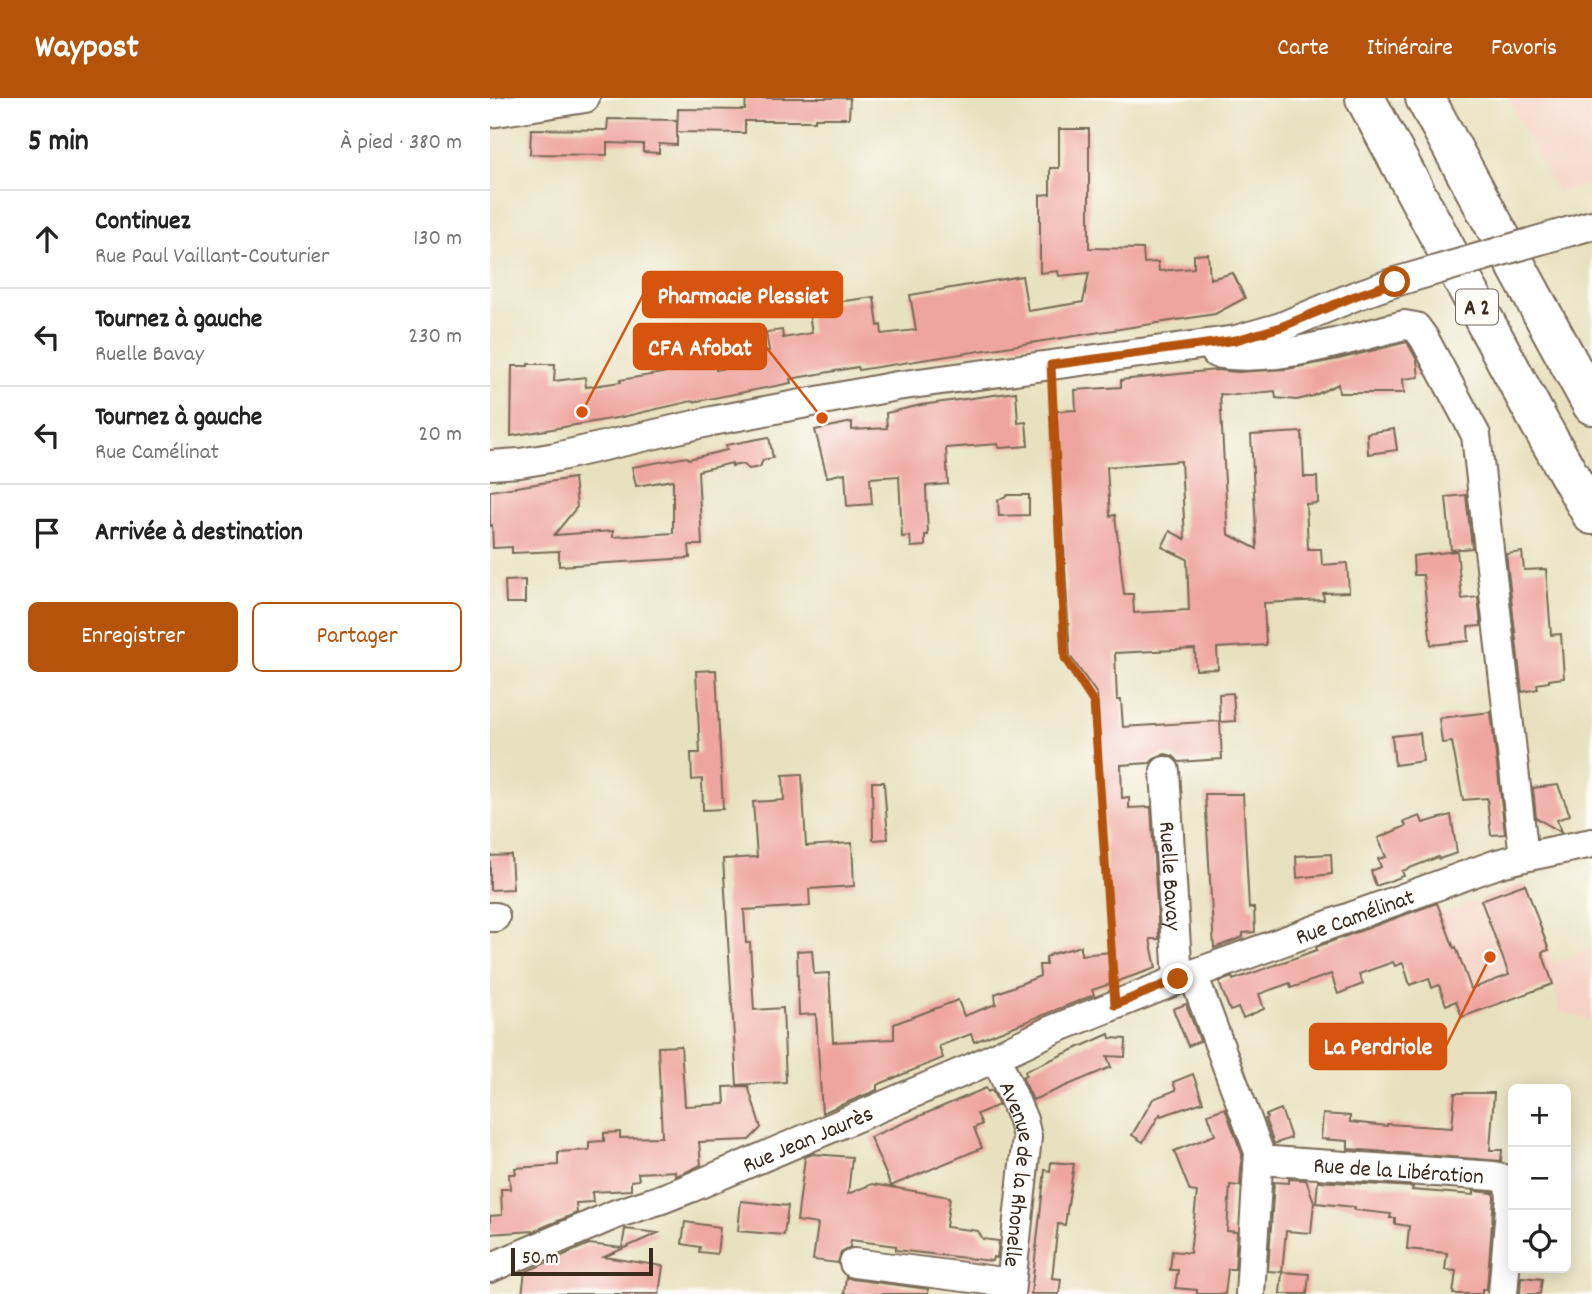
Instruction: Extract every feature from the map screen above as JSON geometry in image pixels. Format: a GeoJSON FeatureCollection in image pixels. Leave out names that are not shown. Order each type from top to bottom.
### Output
{"type":"FeatureCollection","features":[{"type":"Feature","properties":{"kind":"highway","name":"A 2"},"geometry":{"type":"LineString","coordinates":[[1365,98],[1592,515]]}},
{"type":"Feature","properties":{"kind":"highway","name":"A 2"},"geometry":{"type":"LineString","coordinates":[[1426,98],[1592,405]]}},
{"type":"Feature","properties":{"kind":"street"},"geometry":{"type":"LineString","coordinates":[[490,113],[585,98]]}},
{"type":"Feature","properties":{"kind":"street"},"geometry":{"type":"LineString","coordinates":[[490,465],[556,457],[712,421],[897,386],[1229,341],[1267,332],[1395,282],[1581,228]]}},
{"type":"Feature","properties":{"kind":"street"},"geometry":{"type":"LineString","coordinates":[[1186,347],[1247,356],[1311,348],[1404,326],[1416,327],[1420,332],[1476,435],[1524,857]]}},
{"type":"Feature","properties":{"kind":"street","name":"Ruelle Bavay"},"geometry":{"type":"LineString","coordinates":[[1165,771],[1186,976],[1259,1152],[1250,1294]]}},
{"type":"Feature","properties":{"kind":"street","name":"Rue Camélinat"},"geometry":{"type":"LineString","coordinates":[[1118,1004],[1186,976],[1497,864],[1592,843]]}},
{"type":"Feature","properties":{"kind":"street","name":"Rue Jean Jaurès"},"geometry":{"type":"LineString","coordinates":[[490,1268],[616,1214],[702,1183],[996,1057],[1052,1030],[1118,1004]]}},
{"type":"Feature","properties":{"kind":"street","name":"Avenue de la Rhonelle"},"geometry":{"type":"LineString","coordinates":[[996,1057],[1023,1120],[1027,1137],[1011,1288]]}},
{"type":"Feature","properties":{"kind":"street","name":"Rue de la Libération"},"geometry":{"type":"LineString","coordinates":[[1259,1160],[1494,1176],[1504,1179],[1511,1196],[1503,1294]]}},
{"type":"Feature","properties":{"kind":"street"},"geometry":{"type":"LineString","coordinates":[[854,1263],[1011,1288]]}},
{"type":"Feature","properties":{"kind":"path"},"geometry":{"type":"LineString","coordinates":[[1065,363],[1065,658],[1094,703],[1118,1004]]}},
{"type":"Feature","properties":{"kind":"shaded area"},"geometry":{"type":"Polygon","coordinates":[[[1508,98],[1592,98],[1592,185],[1556,192],[1508,98]]]}},
{"type":"Feature","properties":{"kind":"shaded area"},"geometry":{"type":"Polygon","coordinates":[[[1525,884],[1554,963],[1592,948],[1592,1020],[1560,1012],[1553,984],[1446,1005],[1412,908],[1436,900],[1442,914],[1525,884]]]}},
{"type":"Feature","properties":{"kind":"building"},"geometry":{"type":"Polygon","coordinates":[[[746,98],[850,98],[849,118],[745,121],[745,133],[677,132],[678,109],[745,110],[746,98]]]}},
{"type":"Feature","properties":{"kind":"building"},"geometry":{"type":"Polygon","coordinates":[[[608,119],[677,120],[677,145],[659,144],[659,153],[643,152],[643,144],[607,143],[607,155],[530,154],[531,129],[607,130],[608,119]]]}},
{"type":"Feature","properties":{"kind":"building"},"geometry":{"type":"Polygon","coordinates":[[[1059,129],[1089,129],[1089,248],[1143,249],[1144,263],[1158,262],[1159,271],[1194,268],[1194,255],[1208,254],[1210,279],[1233,273],[1245,298],[1215,314],[859,370],[858,367],[790,379],[791,383],[622,417],[511,436],[512,366],[555,364],[554,381],[585,377],[586,387],[675,371],[674,354],[688,353],[689,364],[715,364],[716,370],[751,363],[749,354],[769,351],[766,332],[782,330],[783,338],[812,333],[808,306],[874,297],[878,326],[881,325],[882,334],[916,330],[910,295],[1022,276],[1028,311],[1083,302],[1089,273],[1059,276],[1058,271],[1040,273],[1040,195],[1050,194],[1050,168],[1059,168],[1059,129]]]}},
{"type":"Feature","properties":{"kind":"building"},"geometry":{"type":"Polygon","coordinates":[[[1407,342],[1417,360],[1419,377],[1403,379],[1404,393],[1339,393],[1338,384],[1297,400],[1276,398],[1275,391],[1220,394],[1228,534],[1257,549],[1251,435],[1302,432],[1304,477],[1317,477],[1318,503],[1306,504],[1308,549],[1321,549],[1322,565],[1347,563],[1349,592],[1323,593],[1324,600],[1264,603],[1266,645],[1217,648],[1218,669],[1196,670],[1195,649],[1115,653],[1117,700],[1121,700],[1123,727],[1220,721],[1219,694],[1233,693],[1235,721],[1220,722],[1222,759],[1179,762],[1173,756],[1165,754],[1150,763],[1121,765],[1122,798],[1129,797],[1129,808],[1151,807],[1159,939],[1150,939],[1156,968],[1092,990],[1094,995],[974,1042],[971,1034],[939,1046],[943,1058],[877,1085],[877,1090],[822,1113],[816,1014],[799,1015],[797,951],[812,950],[814,974],[829,973],[833,1042],[894,1039],[894,1024],[958,1000],[964,1016],[996,1004],[995,994],[1040,976],[1039,965],[1046,965],[1046,957],[1052,954],[1081,946],[1081,955],[1111,952],[1097,694],[1070,656],[1056,411],[1076,410],[1075,390],[1121,387],[1121,380],[1216,370],[1238,372],[1288,369],[1407,342]],[[1181,461],[1107,467],[1110,516],[1115,515],[1124,594],[1133,594],[1134,613],[1189,610],[1187,559],[1162,547],[1170,531],[1185,539],[1181,461]]]}},
{"type":"Feature","properties":{"kind":"building"},"geometry":{"type":"Polygon","coordinates":[[[1016,392],[1018,423],[1026,422],[1028,446],[999,448],[998,444],[946,448],[948,484],[926,486],[928,535],[925,535],[925,546],[911,547],[910,536],[902,537],[899,476],[870,478],[872,504],[847,506],[845,473],[827,477],[815,430],[852,422],[852,430],[887,428],[886,413],[921,405],[1016,392]]]}},
{"type":"Feature","properties":{"kind":"building"},"geometry":{"type":"Polygon","coordinates":[[[1394,429],[1397,450],[1368,454],[1367,433],[1394,429]]]}},
{"type":"Feature","properties":{"kind":"building"},"geometry":{"type":"Polygon","coordinates":[[[769,437],[773,458],[763,460],[760,467],[749,469],[743,464],[732,466],[732,463],[698,471],[702,545],[689,545],[690,558],[559,566],[559,551],[512,553],[512,547],[493,548],[490,491],[574,478],[577,507],[554,535],[613,531],[613,537],[673,533],[673,480],[636,486],[632,467],[687,457],[689,459],[727,450],[726,445],[769,437]]]}},
{"type":"Feature","properties":{"kind":"building"},"geometry":{"type":"Polygon","coordinates":[[[1008,495],[1029,495],[1029,515],[999,516],[998,500],[1008,495]]]}},
{"type":"Feature","properties":{"kind":"building"},"geometry":{"type":"Polygon","coordinates":[[[1466,495],[1472,548],[1451,550],[1446,497],[1466,495]]]}},
{"type":"Feature","properties":{"kind":"building"},"geometry":{"type":"Polygon","coordinates":[[[1457,551],[1462,599],[1478,597],[1481,626],[1468,627],[1469,641],[1431,645],[1423,575],[1414,575],[1413,556],[1457,551]]]}},
{"type":"Feature","properties":{"kind":"building"},"geometry":{"type":"Polygon","coordinates":[[[1522,552],[1524,570],[1546,569],[1551,635],[1561,634],[1564,678],[1537,684],[1538,689],[1522,692],[1506,554],[1522,552]]]}},
{"type":"Feature","properties":{"kind":"building"},"geometry":{"type":"Polygon","coordinates":[[[525,580],[525,603],[506,603],[505,581],[525,580]]]}},
{"type":"Feature","properties":{"kind":"building"},"geometry":{"type":"Polygon","coordinates":[[[716,670],[723,809],[703,810],[702,779],[692,780],[691,753],[700,753],[696,671],[716,670]]]}},
{"type":"Feature","properties":{"kind":"building"},"geometry":{"type":"Polygon","coordinates":[[[1491,712],[1505,834],[1491,835],[1487,798],[1463,800],[1452,742],[1442,743],[1439,718],[1491,712]]]}},
{"type":"Feature","properties":{"kind":"building"},"geometry":{"type":"Polygon","coordinates":[[[1420,733],[1423,761],[1395,765],[1392,736],[1420,733]]]}},
{"type":"Feature","properties":{"kind":"building"},"geometry":{"type":"Polygon","coordinates":[[[802,774],[806,846],[852,843],[854,886],[809,889],[810,906],[744,910],[746,943],[750,943],[754,1010],[783,1008],[786,1082],[737,1085],[723,859],[757,857],[753,802],[784,800],[783,775],[802,774]]]}},
{"type":"Feature","properties":{"kind":"building"},"geometry":{"type":"Polygon","coordinates":[[[872,782],[884,782],[888,839],[873,840],[872,782]]]}},
{"type":"Feature","properties":{"kind":"building"},"geometry":{"type":"Polygon","coordinates":[[[1558,785],[1570,815],[1557,820],[1561,832],[1536,818],[1533,788],[1558,785]]]}},
{"type":"Feature","properties":{"kind":"building"},"geometry":{"type":"Polygon","coordinates":[[[1205,794],[1243,794],[1249,908],[1254,908],[1255,932],[1243,933],[1243,937],[1214,948],[1205,794]]]}},
{"type":"Feature","properties":{"kind":"building"},"geometry":{"type":"Polygon","coordinates":[[[1451,815],[1457,853],[1439,859],[1438,857],[1402,871],[1404,876],[1376,886],[1371,871],[1381,867],[1378,859],[1386,857],[1378,838],[1406,826],[1404,822],[1420,816],[1423,823],[1451,815]]]}},
{"type":"Feature","properties":{"kind":"building"},"geometry":{"type":"Polygon","coordinates":[[[1331,854],[1332,874],[1297,878],[1296,856],[1331,854]]]}},
{"type":"Feature","properties":{"kind":"building"},"geometry":{"type":"Polygon","coordinates":[[[511,855],[513,889],[490,890],[490,856],[511,855]]]}},
{"type":"Feature","properties":{"kind":"building"},"geometry":{"type":"Polygon","coordinates":[[[1525,884],[1549,950],[1542,952],[1553,984],[1462,1017],[1456,1001],[1446,1005],[1439,985],[1432,988],[1429,978],[1410,985],[1403,963],[1395,966],[1393,962],[1359,974],[1363,984],[1338,994],[1331,974],[1291,988],[1290,983],[1259,994],[1264,1009],[1243,1018],[1238,1008],[1230,1011],[1219,982],[1232,977],[1233,980],[1317,950],[1316,947],[1437,903],[1471,989],[1509,975],[1481,900],[1525,884]]]}},
{"type":"Feature","properties":{"kind":"building"},"geometry":{"type":"Polygon","coordinates":[[[1186,1004],[1200,1041],[1188,1046],[1173,1009],[1186,1004]]]}},
{"type":"Feature","properties":{"kind":"building"},"geometry":{"type":"Polygon","coordinates":[[[1109,1034],[1110,1038],[1126,1039],[1125,1057],[1107,1056],[1111,1067],[1033,1100],[1022,1077],[1026,1075],[1025,1071],[1109,1034]]]}},
{"type":"Feature","properties":{"kind":"building"},"geometry":{"type":"Polygon","coordinates":[[[681,1046],[685,1106],[725,1104],[724,1087],[748,1086],[761,1128],[749,1140],[699,1142],[701,1165],[684,1173],[675,1176],[675,1171],[638,1173],[639,1180],[631,1181],[631,1190],[592,1192],[593,1202],[576,1203],[577,1213],[534,1231],[490,1234],[490,1216],[502,1215],[501,1189],[510,1189],[509,1174],[516,1174],[515,1168],[558,1165],[558,1152],[589,1150],[589,1142],[604,1141],[604,1133],[620,1132],[620,1138],[662,1137],[658,1047],[681,1046]]]}},
{"type":"Feature","properties":{"kind":"building"},"geometry":{"type":"Polygon","coordinates":[[[1193,1074],[1203,1102],[1161,1116],[1160,1114],[1143,1142],[1132,1135],[1153,1099],[1176,1090],[1173,1082],[1193,1074]]]}},
{"type":"Feature","properties":{"kind":"building"},"geometry":{"type":"Polygon","coordinates":[[[986,1088],[988,1092],[992,1090],[999,1105],[977,1114],[982,1124],[974,1128],[982,1148],[891,1186],[870,1137],[986,1088]]]}},
{"type":"Feature","properties":{"kind":"building"},"geometry":{"type":"Polygon","coordinates":[[[1455,1093],[1494,1093],[1490,1150],[1502,1150],[1501,1161],[1348,1149],[1348,1141],[1321,1139],[1323,1114],[1350,1116],[1350,1122],[1452,1128],[1455,1093]]]}},
{"type":"Feature","properties":{"kind":"building"},"geometry":{"type":"Polygon","coordinates":[[[1225,1108],[1242,1154],[1240,1186],[1230,1185],[1227,1231],[1237,1232],[1235,1269],[1228,1269],[1225,1294],[1197,1294],[1197,1290],[1175,1288],[1178,1270],[1170,1270],[1172,1251],[1190,1253],[1197,1192],[1190,1191],[1174,1151],[1215,1135],[1208,1114],[1225,1108]]]}},
{"type":"Feature","properties":{"kind":"building"},"geometry":{"type":"Polygon","coordinates":[[[1281,1109],[1291,1138],[1274,1144],[1265,1119],[1266,1115],[1281,1109]]]}},
{"type":"Feature","properties":{"kind":"building"},"geometry":{"type":"Polygon","coordinates":[[[813,1154],[852,1157],[848,1194],[872,1184],[950,1197],[946,1227],[978,1231],[983,1239],[999,1241],[997,1258],[993,1257],[992,1261],[896,1250],[896,1246],[851,1240],[850,1247],[841,1252],[838,1263],[813,1260],[818,1224],[797,1221],[805,1157],[813,1154]]]}},
{"type":"Feature","properties":{"kind":"building"},"geometry":{"type":"Polygon","coordinates":[[[1051,1162],[1074,1164],[1065,1225],[1058,1224],[1052,1278],[1061,1279],[1059,1294],[1031,1294],[1045,1170],[1050,1171],[1051,1162]]]}},
{"type":"Feature","properties":{"kind":"building"},"geometry":{"type":"Polygon","coordinates":[[[1289,1179],[1306,1180],[1314,1202],[1311,1233],[1286,1231],[1282,1272],[1268,1271],[1274,1182],[1289,1183],[1289,1179]]]}},
{"type":"Feature","properties":{"kind":"building"},"geometry":{"type":"Polygon","coordinates":[[[1318,1181],[1413,1187],[1412,1190],[1474,1195],[1474,1191],[1493,1193],[1487,1289],[1482,1289],[1482,1294],[1453,1294],[1456,1271],[1445,1270],[1447,1253],[1407,1249],[1409,1226],[1395,1224],[1395,1218],[1390,1218],[1391,1214],[1316,1203],[1318,1181]]]}},
{"type":"Feature","properties":{"kind":"building"},"geometry":{"type":"Polygon","coordinates":[[[741,1201],[788,1206],[784,1235],[738,1231],[741,1201]]]}},
{"type":"Feature","properties":{"kind":"building"},"geometry":{"type":"Polygon","coordinates":[[[685,1222],[720,1227],[717,1254],[699,1252],[700,1247],[682,1244],[685,1222]]]}},
{"type":"Feature","properties":{"kind":"building"},"geometry":{"type":"Polygon","coordinates":[[[625,1229],[658,1233],[604,1257],[663,1266],[659,1294],[522,1294],[525,1272],[589,1244],[622,1248],[625,1229]]]}},
{"type":"Feature","properties":{"kind":"building"},"geometry":{"type":"Polygon","coordinates":[[[1282,1272],[1309,1274],[1307,1294],[1280,1294],[1282,1272]]]}},
{"type":"Feature","properties":{"kind":"building"},"geometry":{"type":"Polygon","coordinates":[[[846,1277],[928,1289],[928,1294],[844,1294],[846,1277]]]}},
{"type":"Feature","properties":{"kind":"building"},"geometry":{"type":"Polygon","coordinates":[[[1521,1277],[1542,1279],[1540,1294],[1520,1294],[1521,1277]]]}},
{"type":"Feature","properties":{"kind":"place","name":"Pharmacie Plessiet"},"geometry":{"type":"Point","coordinates":[582,412]}},
{"type":"Feature","properties":{"kind":"place","name":"CFA Afobat"},"geometry":{"type":"Point","coordinates":[822,418]}},
{"type":"Feature","properties":{"kind":"place","name":"La Perdriole"},"geometry":{"type":"Point","coordinates":[1490,957]}},
{"type":"Feature","properties":{"kind":"route"},"geometry":{"type":"LineString","coordinates":[[1178,979],[1115,1005],[1094,703],[1065,658],[1051,365],[1236,340],[1303,319],[1395,282]]}}]}
